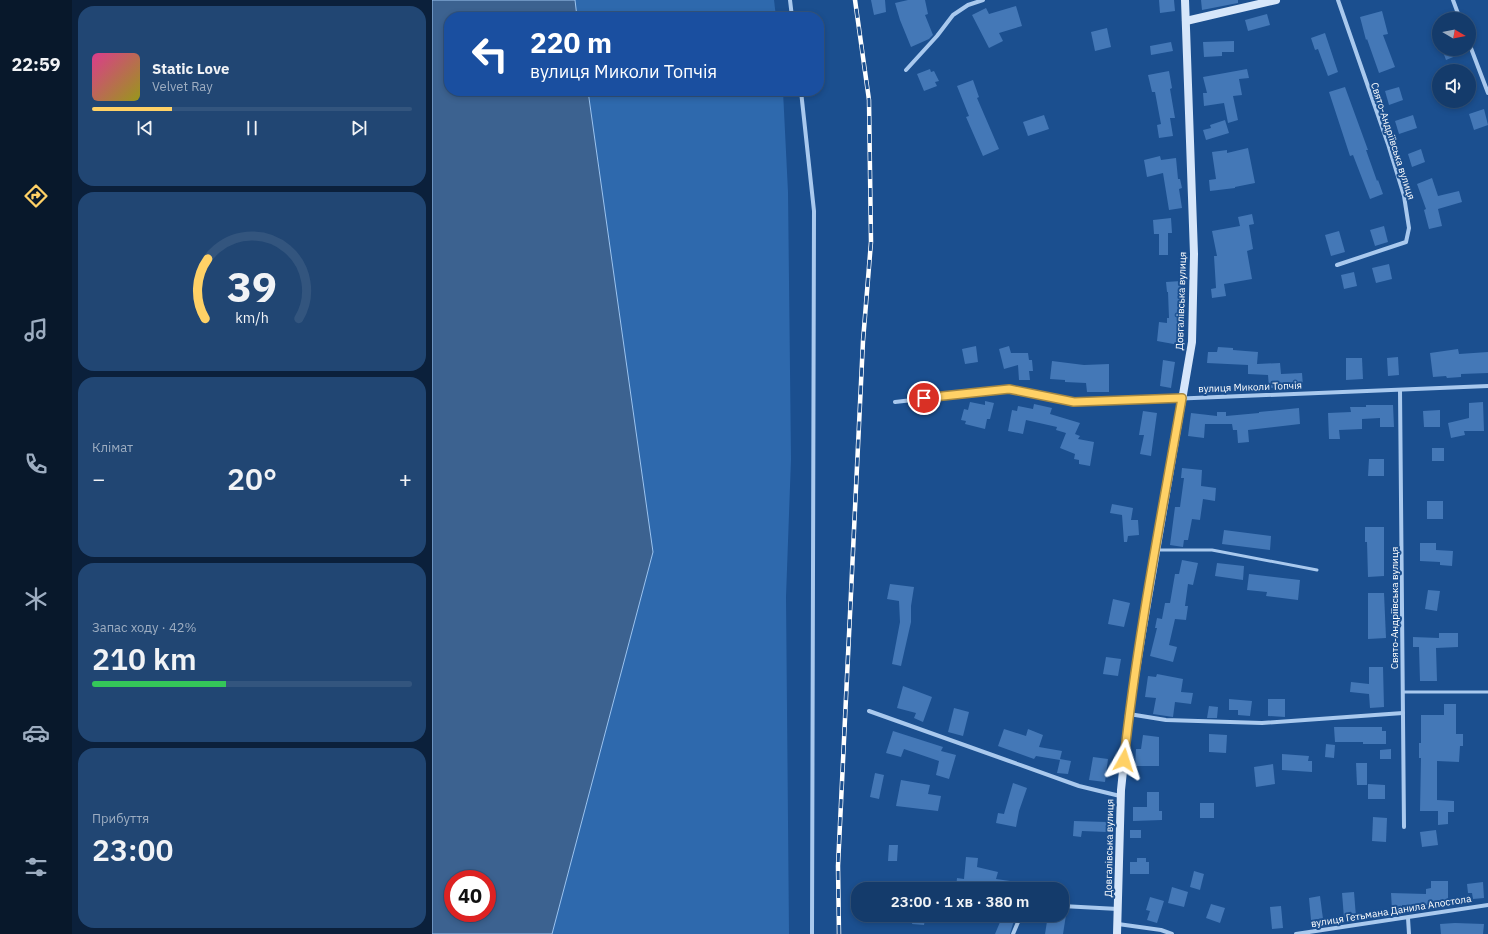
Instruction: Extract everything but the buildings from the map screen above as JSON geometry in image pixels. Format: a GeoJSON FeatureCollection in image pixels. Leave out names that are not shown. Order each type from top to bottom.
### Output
{"type":"FeatureCollection","features":[{"type":"Feature","properties":{"kind":"street"},"geometry":{"type":"LineString","coordinates":[[790,0],[791,12]]}},
{"type":"Feature","properties":{"kind":"street"},"geometry":{"type":"LineString","coordinates":[[906,70],[953,16],[968,5],[983,0]]}},
{"type":"Feature","properties":{"kind":"street","name":"Довгалівська вулиця"},"geometry":{"type":"LineString","coordinates":[[1117,934],[1121,796],[1129,714],[1192,342],[1194,254],[1185,0]]}},
{"type":"Feature","properties":{"kind":"street"},"geometry":{"type":"LineString","coordinates":[[1186,21],[1276,0]]}},
{"type":"Feature","properties":{"kind":"street","name":"Свято-Андріївська вулиця"},"geometry":{"type":"LineString","coordinates":[[1337,265],[1406,242],[1409,228],[1404,196],[1388,144],[1338,0]]}},
{"type":"Feature","properties":{"kind":"street"},"geometry":{"type":"LineString","coordinates":[[1453,0],[1457,12]]}},
{"type":"Feature","properties":{"kind":"street"},"geometry":{"type":"LineString","coordinates":[[1474,56],[1488,93]]}},
{"type":"Feature","properties":{"kind":"street"},"geometry":{"type":"LineString","coordinates":[[801,96],[814,211],[812,934]]}},
{"type":"Feature","properties":{"kind":"street","name":"вулиця Миколи Топчія"},"geometry":{"type":"LineString","coordinates":[[895,402],[1009,389],[1074,402],[1488,386]]}},
{"type":"Feature","properties":{"kind":"street","name":"Свято-Андріївська вулиця"},"geometry":{"type":"LineString","coordinates":[[1400,390],[1404,827]]}},
{"type":"Feature","properties":{"kind":"street"},"geometry":{"type":"LineString","coordinates":[[869,711],[1079,786],[1121,796]]}},
{"type":"Feature","properties":{"kind":"street"},"geometry":{"type":"LineString","coordinates":[[1129,714],[1166,720],[1262,723],[1403,713]]}},
{"type":"Feature","properties":{"kind":"street","name":"вулиця Гетьмана Данила Апостола"},"geometry":{"type":"LineString","coordinates":[[1296,934],[1488,905]]}},
{"type":"Feature","properties":{"kind":"street"},"geometry":{"type":"LineString","coordinates":[[1069,906],[1118,909]]}},
{"type":"Feature","properties":{"kind":"street"},"geometry":{"type":"LineString","coordinates":[[1408,918],[1409,934]]}},
{"type":"Feature","properties":{"kind":"street"},"geometry":{"type":"LineString","coordinates":[[1013,934],[1018,922]]}},
{"type":"Feature","properties":{"kind":"street"},"geometry":{"type":"LineString","coordinates":[[1118,924],[1161,930],[1172,934]]}},
{"type":"Feature","properties":{"kind":"lane"},"geometry":{"type":"LineString","coordinates":[[1156,550],[1212,550],[1317,570]]}},
{"type":"Feature","properties":{"kind":"lane"},"geometry":{"type":"LineString","coordinates":[[1403,692],[1488,692]]}},
{"type":"Feature","properties":{"kind":"shaded area"},"geometry":{"type":"Polygon","coordinates":[[[432,0],[575,0],[576,12],[444,12],[444,96],[589,96],[653,552],[552,934],[432,934],[432,0]]]}},
{"type":"Feature","properties":{"kind":"shaded area"},"geometry":{"type":"Polygon","coordinates":[[[575,0],[774,0],[775,12],[576,12],[575,0]]]}},
{"type":"Feature","properties":{"kind":"shaded area"},"geometry":{"type":"Polygon","coordinates":[[[589,96],[783,96],[788,192],[791,459],[786,597],[789,934],[552,934],[653,552],[589,96]]]}},
{"type":"Feature","properties":{"kind":"railway"},"geometry":{"type":"LineString","coordinates":[[839,934],[838,866],[863,341],[871,242],[869,100],[855,0]]}},
{"type":"Feature","properties":{"kind":"route"},"geometry":{"type":"LineString","coordinates":[[924,398],[1009,389],[1074,402],[1182,398],[1129,714],[1124,760]]}}]}
